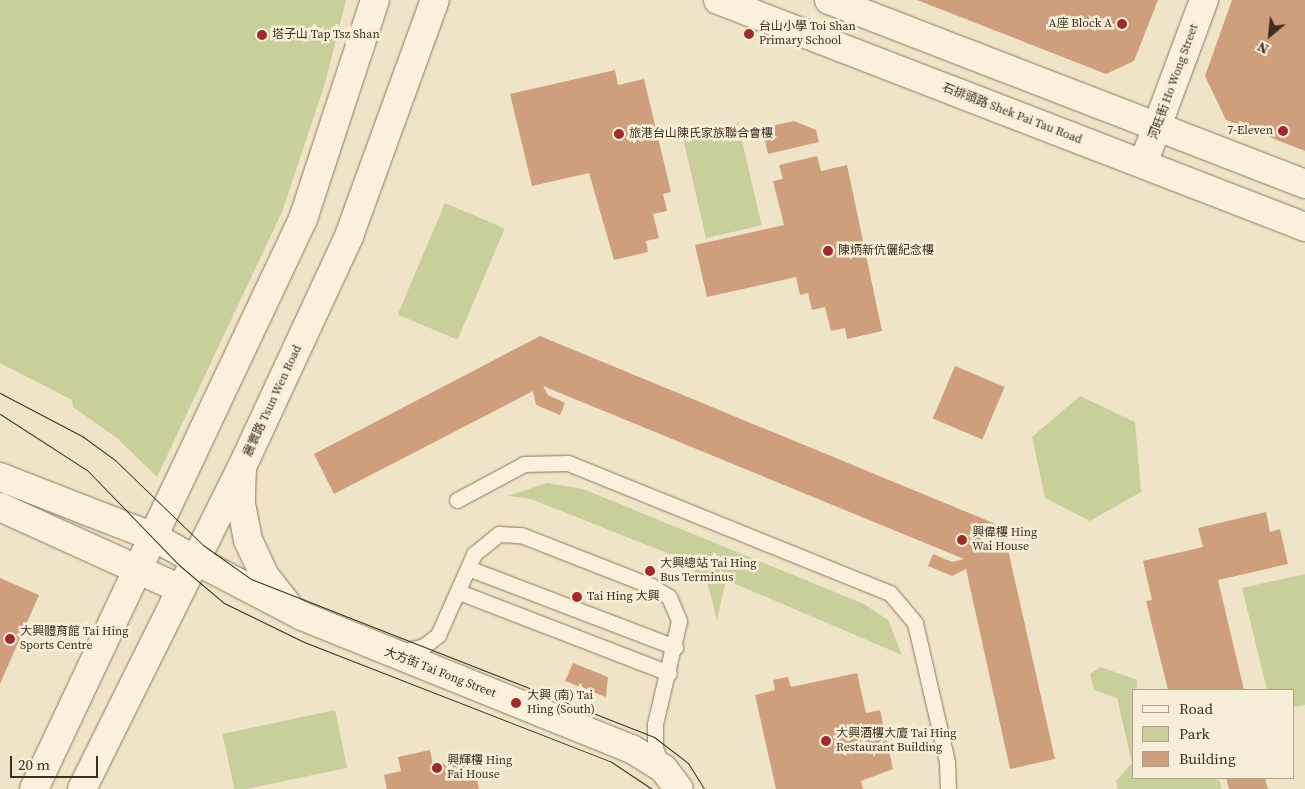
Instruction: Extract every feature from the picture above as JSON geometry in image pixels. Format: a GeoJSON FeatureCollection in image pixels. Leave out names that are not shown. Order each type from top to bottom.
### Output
{"type":"FeatureCollection","features":[{"type":"Feature","properties":{"kind":"main road"},"geometry":{"type":"LineString","coordinates":[[34,789],[303,219],[375,0]]}},
{"type":"Feature","properties":{"kind":"main road","name":"震寰路 Tsun Wen Road"},"geometry":{"type":"LineString","coordinates":[[82,789],[242,467],[349,236],[435,0]]}},
{"type":"Feature","properties":{"kind":"main road","name":"石排頭路 Shek Pai Tau Road"},"geometry":{"type":"LineString","coordinates":[[718,0],[1305,228]]}},
{"type":"Feature","properties":{"kind":"main road"},"geometry":{"type":"LineString","coordinates":[[829,0],[1305,184]]}},
{"type":"Feature","properties":{"kind":"main road","name":"河旺街 Ho Wong Street"},"geometry":{"type":"LineString","coordinates":[[1143,164],[1204,0]]}},
{"type":"Feature","properties":{"kind":"main road","name":"大方街 Tai Fong Street"},"geometry":{"type":"LineString","coordinates":[[242,467],[241,504],[248,540],[275,591],[302,616]]}},
{"type":"Feature","properties":{"kind":"main road","name":"大方街 Tai Fong Street"},"geometry":{"type":"LineString","coordinates":[[0,477],[154,536],[195,560],[302,616],[381,650],[617,743],[671,779]]}},
{"type":"Feature","properties":{"kind":"main road"},"geometry":{"type":"LineString","coordinates":[[0,507],[181,589]]}},
{"type":"Feature","properties":{"kind":"lane"},"geometry":{"type":"LineString","coordinates":[[457,500],[524,464],[568,462],[890,594],[915,624],[947,762],[948,789]]}},
{"type":"Feature","properties":{"kind":"lane"},"geometry":{"type":"LineString","coordinates":[[381,650],[410,652],[424,646],[448,620],[468,568],[489,538],[521,535],[662,591],[678,612],[675,648],[654,737],[671,779]]}},
{"type":"Feature","properties":{"kind":"lane"},"geometry":{"type":"LineString","coordinates":[[468,568],[675,648]]}},
{"type":"Feature","properties":{"kind":"lane"},"geometry":{"type":"LineString","coordinates":[[459,592],[669,673]]}},
{"type":"Feature","properties":{"kind":"green space"},"geometry":{"type":"Polygon","coordinates":[[[0,0],[346,0],[325,83],[282,212],[157,477],[117,438],[73,407],[72,400],[0,363],[0,0]]]}},
{"type":"Feature","properties":{"kind":"green space"},"geometry":{"type":"Polygon","coordinates":[[[738,123],[762,225],[706,238],[682,136],[738,123]]]}},
{"type":"Feature","properties":{"kind":"green space"},"geometry":{"type":"Polygon","coordinates":[[[445,203],[505,228],[458,340],[398,314],[445,203]]]}},
{"type":"Feature","properties":{"kind":"green space"},"geometry":{"type":"Polygon","coordinates":[[[1080,396],[1135,422],[1141,492],[1090,521],[1045,498],[1032,437],[1080,396]]]}},
{"type":"Feature","properties":{"kind":"green space"},"geometry":{"type":"Polygon","coordinates":[[[547,483],[583,489],[864,604],[888,620],[902,655],[726,580],[717,620],[708,585],[682,559],[531,499],[508,496],[547,483]]]}},
{"type":"Feature","properties":{"kind":"green space"},"geometry":{"type":"Polygon","coordinates":[[[1305,574],[1305,705],[1295,707],[1295,689],[1267,689],[1242,588],[1305,574]]]}},
{"type":"Feature","properties":{"kind":"green space"},"geometry":{"type":"Polygon","coordinates":[[[1101,667],[1137,680],[1137,689],[1132,689],[1132,763],[1117,698],[1094,690],[1090,674],[1101,667]]]}},
{"type":"Feature","properties":{"kind":"green space"},"geometry":{"type":"Polygon","coordinates":[[[335,710],[347,768],[247,789],[234,789],[223,734],[335,710]]]}},
{"type":"Feature","properties":{"kind":"green space"},"geometry":{"type":"Polygon","coordinates":[[[1132,763],[1132,779],[1215,779],[1220,781],[1222,789],[1118,789],[1116,781],[1132,763]]]}},
{"type":"Feature","properties":{"kind":"building"},"geometry":{"type":"Polygon","coordinates":[[[917,0],[1158,0],[1134,61],[1106,74],[917,0]]]}},
{"type":"Feature","properties":{"kind":"building"},"geometry":{"type":"Polygon","coordinates":[[[1232,0],[1305,0],[1305,151],[1226,120],[1205,76],[1232,0]]]}},
{"type":"Feature","properties":{"kind":"building","name":"旅港台山陳氏家族聯合會樓"},"geometry":{"type":"Polygon","coordinates":[[[615,70],[618,85],[644,79],[671,192],[663,194],[667,211],[653,214],[659,238],[646,241],[648,252],[614,260],[589,173],[532,186],[510,94],[615,70]]]}},
{"type":"Feature","properties":{"kind":"building"},"geometry":{"type":"Polygon","coordinates":[[[794,121],[816,130],[819,142],[768,154],[762,128],[794,121]]]}},
{"type":"Feature","properties":{"kind":"building","name":"陳炳新伉儷紀念樓"},"geometry":{"type":"Polygon","coordinates":[[[817,156],[821,171],[847,165],[882,331],[847,339],[845,328],[831,331],[825,307],[812,310],[808,293],[800,295],[796,277],[707,297],[695,245],[784,225],[773,181],[783,179],[779,165],[817,156]]]}},
{"type":"Feature","properties":{"kind":"building","name":"興偉樓 Hing Wai House"},"geometry":{"type":"Polygon","coordinates":[[[540,336],[1003,527],[1055,759],[1010,769],[966,569],[952,576],[928,566],[933,554],[952,562],[964,559],[543,386],[548,395],[565,403],[560,415],[536,405],[533,391],[334,494],[314,454],[540,336]]]}},
{"type":"Feature","properties":{"kind":"building"},"geometry":{"type":"Polygon","coordinates":[[[955,366],[1005,387],[982,440],[933,418],[955,366]]]}},
{"type":"Feature","properties":{"kind":"building"},"geometry":{"type":"Polygon","coordinates":[[[1266,512],[1270,532],[1280,529],[1288,564],[1218,580],[1244,689],[1168,689],[1146,601],[1152,600],[1143,561],[1203,547],[1198,528],[1266,512]]]}},
{"type":"Feature","properties":{"kind":"building","name":"大興體育館 Tai Hing Sports Centre"},"geometry":{"type":"Polygon","coordinates":[[[0,578],[39,595],[0,684],[0,578]]]}},
{"type":"Feature","properties":{"kind":"building"},"geometry":{"type":"Polygon","coordinates":[[[573,663],[608,677],[606,697],[565,681],[573,663]]]}},
{"type":"Feature","properties":{"kind":"building","name":"大興酒樓大廈 Tai Hing Restaurant Building"},"geometry":{"type":"Polygon","coordinates":[[[857,673],[866,713],[880,710],[893,769],[861,781],[863,789],[776,789],[755,695],[775,690],[773,680],[788,677],[791,687],[857,673]]]}},
{"type":"Feature","properties":{"kind":"building","name":"興輝樓 Hing Fai House"},"geometry":{"type":"Polygon","coordinates":[[[430,750],[433,765],[472,757],[479,789],[387,789],[384,775],[401,771],[398,757],[430,750]]]}},
{"type":"Feature","properties":{"kind":"building"},"geometry":{"type":"Polygon","coordinates":[[[1226,779],[1265,779],[1268,789],[1229,789],[1226,779]]]}},
{"type":"Feature","properties":{"kind":"tram line"},"geometry":{"type":"LineString","coordinates":[[0,393],[82,436],[115,460],[203,545],[251,579],[654,737],[688,763],[704,789]]}},
{"type":"Feature","properties":{"kind":"tram line"},"geometry":{"type":"LineString","coordinates":[[0,414],[87,470],[179,565],[224,603],[304,642],[610,761],[652,789]]}},
{"type":"Feature","properties":{"kind":"place","name":"A座 Block A"},"geometry":{"type":"Point","coordinates":[1122,24]}},
{"type":"Feature","properties":{"kind":"place","name":"台山小學 Toi Shan Primary School"},"geometry":{"type":"Point","coordinates":[749,34]}},
{"type":"Feature","properties":{"kind":"place","name":"塔子山 Tap Tsz Shan"},"geometry":{"type":"Point","coordinates":[262,35]}},
{"type":"Feature","properties":{"kind":"place","name":"7-Eleven"},"geometry":{"type":"Point","coordinates":[1283,131]}},
{"type":"Feature","properties":{"kind":"place","name":"旅港台山陳氏家族聯合會樓"},"geometry":{"type":"Point","coordinates":[619,134]}},
{"type":"Feature","properties":{"kind":"place","name":"陳炳新伉儷紀念樓"},"geometry":{"type":"Point","coordinates":[828,251]}},
{"type":"Feature","properties":{"kind":"place","name":"興偉樓 Hing Wai House"},"geometry":{"type":"Point","coordinates":[962,540]}},
{"type":"Feature","properties":{"kind":"place","name":"大興總站 Tai Hing Bus Terminus"},"geometry":{"type":"Point","coordinates":[650,571]}},
{"type":"Feature","properties":{"kind":"place","name":"Tai Hing 大興"},"geometry":{"type":"Point","coordinates":[577,597]}},
{"type":"Feature","properties":{"kind":"place","name":"大興體育館 Tai Hing Sports Centre"},"geometry":{"type":"Point","coordinates":[10,639]}},
{"type":"Feature","properties":{"kind":"place","name":"大興 (南) Tai Hing (South)"},"geometry":{"type":"Point","coordinates":[516,703]}},
{"type":"Feature","properties":{"kind":"place","name":"大興酒樓大廈 Tai Hing Restaurant Building"},"geometry":{"type":"Point","coordinates":[826,741]}},
{"type":"Feature","properties":{"kind":"place","name":"興輝樓 Hing Fai House"},"geometry":{"type":"Point","coordinates":[437,768]}}]}
